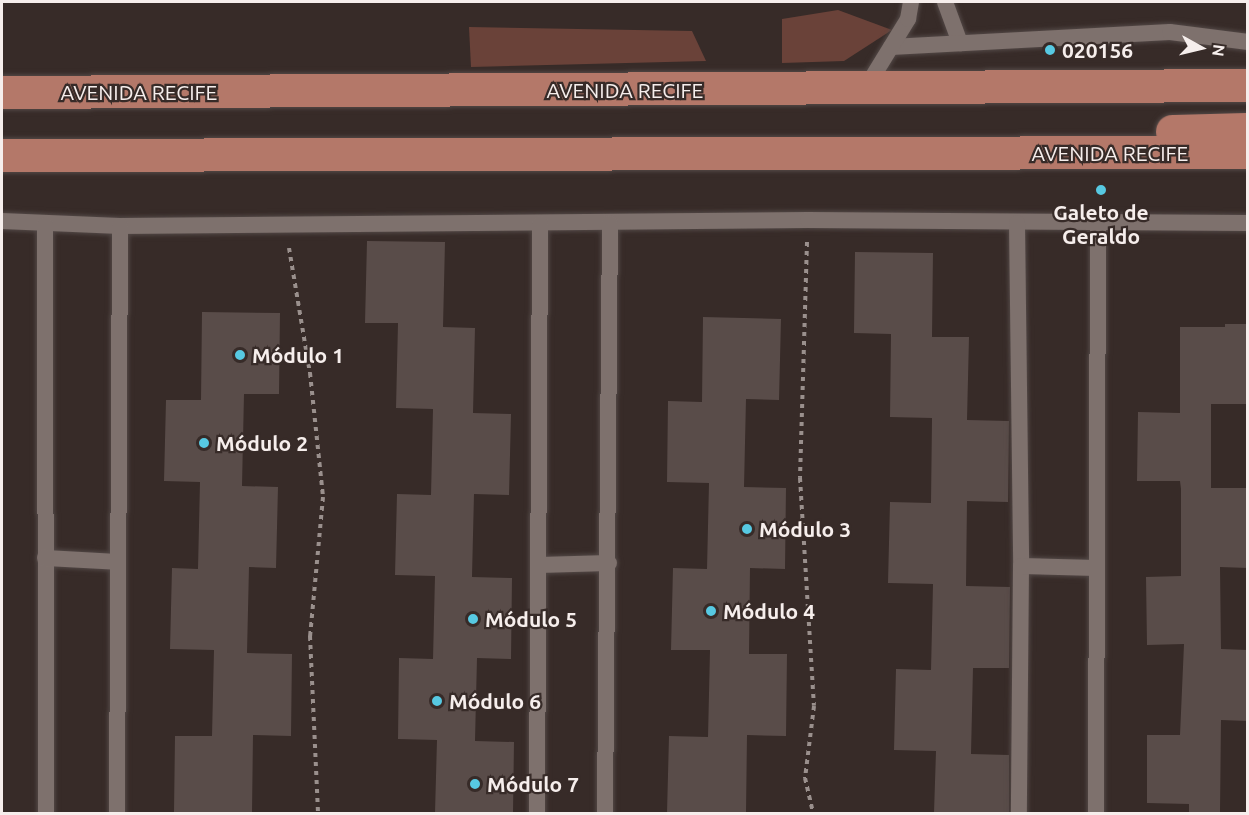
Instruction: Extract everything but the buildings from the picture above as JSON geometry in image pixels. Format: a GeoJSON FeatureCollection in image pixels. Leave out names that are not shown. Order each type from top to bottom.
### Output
{"type":"FeatureCollection","features":[{"type":"Feature","properties":{"kind":"main road","name":"AVENIDA RECIFE"},"geometry":{"type":"LineString","coordinates":[[2,92],[1248,85]]}},
{"type":"Feature","properties":{"kind":"main road"},"geometry":{"type":"LineString","coordinates":[[1039,154],[1097,135],[1248,129]]}},
{"type":"Feature","properties":{"kind":"main road","name":"AVENIDA RECIFE"},"geometry":{"type":"LineString","coordinates":[[2,155],[1248,152]]}},
{"type":"Feature","properties":{"kind":"lane"},"geometry":{"type":"LineString","coordinates":[[867,86],[908,18],[911,2]]}},
{"type":"Feature","properties":{"kind":"lane"},"geometry":{"type":"LineString","coordinates":[[945,2],[960,44]]}},
{"type":"Feature","properties":{"kind":"lane"},"geometry":{"type":"LineString","coordinates":[[891,47],[1170,32],[1248,42]]}},
{"type":"Feature","properties":{"kind":"lane"},"geometry":{"type":"LineString","coordinates":[[2,221],[45,225],[120,226],[807,220],[1248,224]]}},
{"type":"Feature","properties":{"kind":"lane"},"geometry":{"type":"LineString","coordinates":[[605,813],[609,563],[610,223]]}},
{"type":"Feature","properties":{"kind":"lane"},"geometry":{"type":"LineString","coordinates":[[1017,223],[1021,566],[1019,813]]}},
{"type":"Feature","properties":{"kind":"lane"},"geometry":{"type":"LineString","coordinates":[[1096,813],[1098,223]]}},
{"type":"Feature","properties":{"kind":"lane"},"geometry":{"type":"LineString","coordinates":[[537,813],[540,224]]}},
{"type":"Feature","properties":{"kind":"lane"},"geometry":{"type":"LineString","coordinates":[[45,225],[46,813]]}},
{"type":"Feature","properties":{"kind":"lane"},"geometry":{"type":"LineString","coordinates":[[117,813],[120,226]]}},
{"type":"Feature","properties":{"kind":"lane"},"geometry":{"type":"LineString","coordinates":[[45,558],[118,562]]}},
{"type":"Feature","properties":{"kind":"lane"},"geometry":{"type":"LineString","coordinates":[[539,566],[609,563]]}},
{"type":"Feature","properties":{"kind":"lane"},"geometry":{"type":"LineString","coordinates":[[1021,566],[1096,568]]}},
{"type":"Feature","properties":{"kind":"path"},"geometry":{"type":"LineString","coordinates":[[807,220],[800,478],[814,706],[805,778],[813,813]]}},
{"type":"Feature","properties":{"kind":"path"},"geometry":{"type":"LineString","coordinates":[[285,223],[310,373],[323,497],[310,636],[318,813]]}},
{"type":"Feature","properties":{"kind":"shaded area"},"geometry":{"type":"Polygon","coordinates":[[[838,10],[892,30],[844,61],[782,63],[782,19],[838,10]]]}},
{"type":"Feature","properties":{"kind":"shaded area"},"geometry":{"type":"Polygon","coordinates":[[[469,27],[692,31],[706,61],[471,67],[469,27]]]}},
{"type":"Feature","properties":{"kind":"place","name":"020156"},"geometry":{"type":"Point","coordinates":[1050,50]}},
{"type":"Feature","properties":{"kind":"place","name":"Galeto de Geraldo"},"geometry":{"type":"Point","coordinates":[1101,190]}},
{"type":"Feature","properties":{"kind":"place","name":"Módulo 1"},"geometry":{"type":"Point","coordinates":[240,355]}},
{"type":"Feature","properties":{"kind":"place","name":"Módulo 2"},"geometry":{"type":"Point","coordinates":[204,443]}},
{"type":"Feature","properties":{"kind":"place","name":"Módulo 3"},"geometry":{"type":"Point","coordinates":[747,529]}},
{"type":"Feature","properties":{"kind":"place","name":"Módulo 4"},"geometry":{"type":"Point","coordinates":[711,611]}},
{"type":"Feature","properties":{"kind":"place","name":"Módulo 5"},"geometry":{"type":"Point","coordinates":[473,619]}},
{"type":"Feature","properties":{"kind":"place","name":"Módulo 6"},"geometry":{"type":"Point","coordinates":[437,701]}},
{"type":"Feature","properties":{"kind":"place","name":"Módulo 7"},"geometry":{"type":"Point","coordinates":[475,784]}}]}
